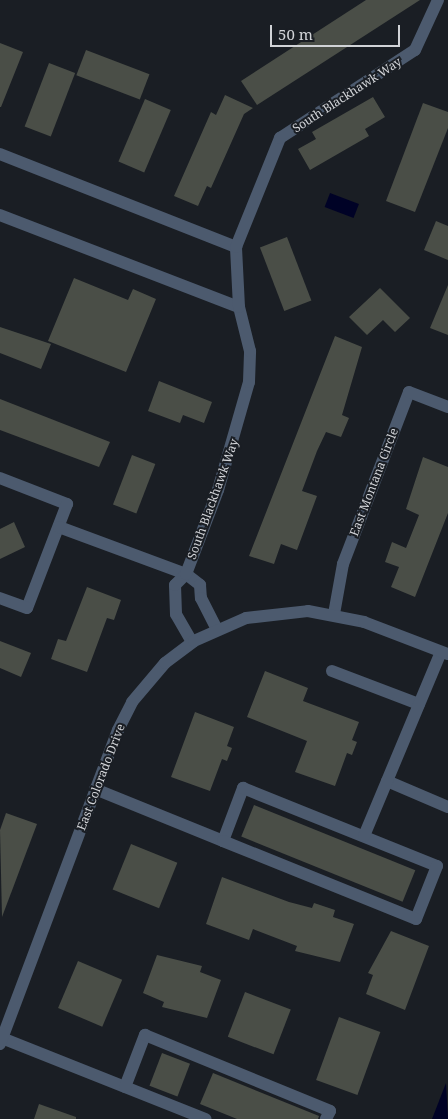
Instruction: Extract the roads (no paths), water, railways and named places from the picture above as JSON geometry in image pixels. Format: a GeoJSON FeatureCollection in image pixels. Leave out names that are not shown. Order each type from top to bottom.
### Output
{"type":"FeatureCollection","features":[{"type":"Feature","properties":{"kind":"street","name":"South Blackhawk Way"},"geometry":{"type":"LineString","coordinates":[[192,642],[176,614],[175,585],[186,574],[218,490],[249,382],[250,351],[239,307],[236,247],[280,138],[415,50],[438,0]]}},
{"type":"Feature","properties":{"kind":"street"},"geometry":{"type":"LineString","coordinates":[[0,154],[236,247]]}},
{"type":"Feature","properties":{"kind":"street"},"geometry":{"type":"LineString","coordinates":[[0,215],[239,307]]}},
{"type":"Feature","properties":{"kind":"street","name":"East Montana Circle"},"geometry":{"type":"LineString","coordinates":[[334,614],[343,564],[409,392],[448,407]]}},
{"type":"Feature","properties":{"kind":"street"},"geometry":{"type":"LineString","coordinates":[[0,478],[67,504],[27,608],[0,598]]}},
{"type":"Feature","properties":{"kind":"street"},"geometry":{"type":"LineString","coordinates":[[59,527],[186,574]]}},
{"type":"Feature","properties":{"kind":"street","name":"South Blackhawk Way"},"geometry":{"type":"LineString","coordinates":[[186,574],[200,585],[201,598],[217,629]]}},
{"type":"Feature","properties":{"kind":"street","name":"East Colorado Drive"},"geometry":{"type":"LineString","coordinates":[[1,1041],[95,789],[132,702],[166,663],[192,642],[217,629],[276,612],[334,614],[445,653]]}},
{"type":"Feature","properties":{"kind":"street"},"geometry":{"type":"LineString","coordinates":[[364,836],[420,704],[445,653]]}},
{"type":"Feature","properties":{"kind":"street"},"geometry":{"type":"LineString","coordinates":[[332,671],[420,704]]}},
{"type":"Feature","properties":{"kind":"street"},"geometry":{"type":"LineString","coordinates":[[387,781],[448,807]]}},
{"type":"Feature","properties":{"kind":"street"},"geometry":{"type":"LineString","coordinates":[[95,789],[223,842],[416,919],[437,866],[243,788],[223,842]]}},
{"type":"Feature","properties":{"kind":"street"},"geometry":{"type":"LineString","coordinates":[[125,1087],[146,1034],[330,1111],[326,1119]]}},
{"type":"Feature","properties":{"kind":"street"},"geometry":{"type":"LineString","coordinates":[[1,1041],[206,1119]]}},
{"type":"Feature","properties":{"kind":"water"},"geometry":{"type":"Polygon","coordinates":[[[330,193],[359,204],[354,218],[325,207],[330,193]]]}},
{"type":"Feature","properties":{"kind":"water"},"geometry":{"type":"Polygon","coordinates":[[[446,1083],[448,1119],[432,1119],[446,1083]]]}}]}
